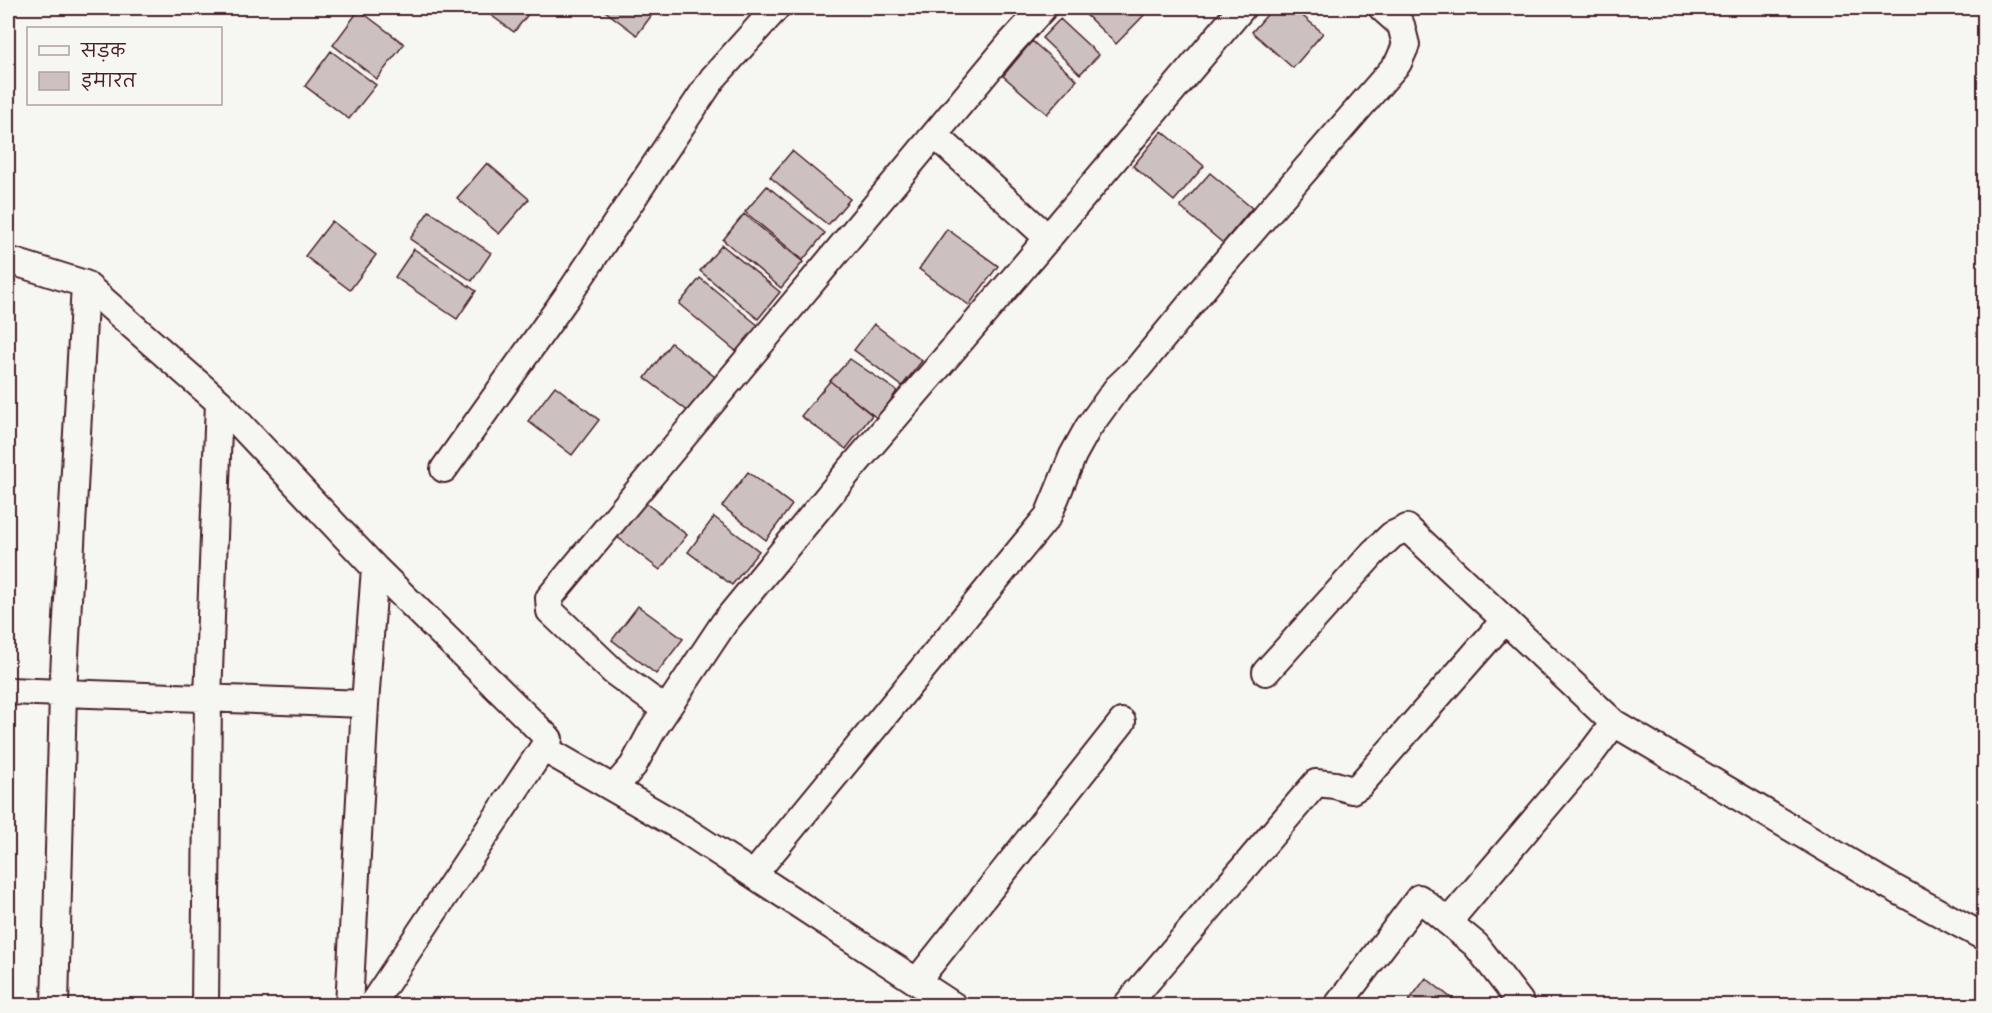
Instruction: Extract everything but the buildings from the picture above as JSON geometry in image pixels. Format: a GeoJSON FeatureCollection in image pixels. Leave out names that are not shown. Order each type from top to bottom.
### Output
{"type":"FeatureCollection","features":[{"type":"Feature","properties":{"kind":"street"},"geometry":{"type":"LineString","coordinates":[[444,469],[571,291],[713,78],[776,8]]}},
{"type":"Feature","properties":{"kind":"street"},"geometry":{"type":"LineString","coordinates":[[666,710],[614,672],[550,610],[549,598],[1009,45],[1043,8]]}},
{"type":"Feature","properties":{"kind":"street"},"geometry":{"type":"LineString","coordinates":[[614,788],[633,766],[666,710],[724,622],[849,471],[1242,8]]}},
{"type":"Feature","properties":{"kind":"street"},"geometry":{"type":"LineString","coordinates":[[754,874],[1048,516],[1073,454],[1088,428],[1117,388],[1138,368],[1221,267],[1398,63],[1406,45],[1401,25],[1382,8]]}},
{"type":"Feature","properties":{"kind":"street"},"geometry":{"type":"LineString","coordinates":[[935,135],[1048,238]]}},
{"type":"Feature","properties":{"kind":"street"},"geometry":{"type":"LineString","coordinates":[[8,260],[85,284],[219,402],[375,568],[549,739],[371,1005]]}},
{"type":"Feature","properties":{"kind":"street"},"geometry":{"type":"LineString","coordinates":[[55,1005],[63,693],[85,284]]}},
{"type":"Feature","properties":{"kind":"street"},"geometry":{"type":"LineString","coordinates":[[206,1005],[208,698],[219,402]]}},
{"type":"Feature","properties":{"kind":"street"},"geometry":{"type":"LineString","coordinates":[[1266,672],[1373,553],[1392,535],[1407,528],[1614,723],[1888,885],[1984,937]]}},
{"type":"Feature","properties":{"kind":"street"},"geometry":{"type":"LineString","coordinates":[[349,1005],[375,568]]}},
{"type":"Feature","properties":{"kind":"street"},"geometry":{"type":"LineString","coordinates":[[1126,1005],[1316,783],[1352,790],[1360,785],[1504,621]]}},
{"type":"Feature","properties":{"kind":"street"},"geometry":{"type":"LineString","coordinates":[[8,691],[366,704]]}},
{"type":"Feature","properties":{"kind":"street"},"geometry":{"type":"LineString","coordinates":[[917,981],[1122,722]]}},
{"type":"Feature","properties":{"kind":"street"},"geometry":{"type":"LineString","coordinates":[[1448,922],[1593,751],[1614,723]]}},
{"type":"Feature","properties":{"kind":"street"},"geometry":{"type":"LineString","coordinates":[[543,748],[682,828],[954,1005]]}},
{"type":"Feature","properties":{"kind":"street"},"geometry":{"type":"LineString","coordinates":[[1337,1005],[1419,898],[1476,945],[1520,1005]]}}]}
